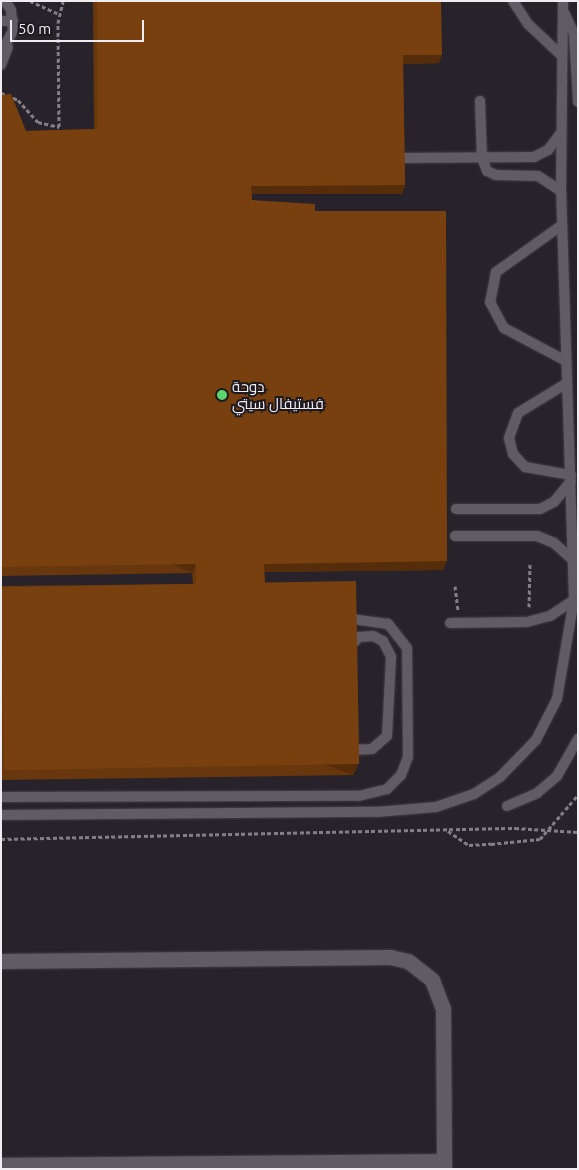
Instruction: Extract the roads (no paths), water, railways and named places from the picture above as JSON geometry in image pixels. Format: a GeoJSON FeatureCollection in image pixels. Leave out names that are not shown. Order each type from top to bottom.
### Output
{"type":"FeatureCollection","features":[{"type":"Feature","properties":{"kind":"street"},"geometry":{"type":"LineString","coordinates":[[1,961],[390,957],[408,961],[432,980],[442,1004],[444,1165],[1,1165]]}},
{"type":"Feature","properties":{"kind":"lane"},"geometry":{"type":"LineString","coordinates":[[1,66],[12,21],[5,1]]}},
{"type":"Feature","properties":{"kind":"lane"},"geometry":{"type":"LineString","coordinates":[[513,1],[528,24],[562,56]]}},
{"type":"Feature","properties":{"kind":"lane"},"geometry":{"type":"LineString","coordinates":[[1,814],[377,812],[455,802],[500,776],[548,722],[563,674],[574,600],[561,191],[560,134],[563,6]]}},
{"type":"Feature","properties":{"kind":"lane"},"geometry":{"type":"LineString","coordinates":[[563,6],[574,34],[578,102]]}},
{"type":"Feature","properties":{"kind":"lane"},"geometry":{"type":"LineString","coordinates":[[1,21],[12,21]]}},
{"type":"Feature","properties":{"kind":"lane"},"geometry":{"type":"LineString","coordinates":[[480,101],[482,158],[491,174],[538,176],[561,191]]}},
{"type":"Feature","properties":{"kind":"lane"},"geometry":{"type":"LineString","coordinates":[[401,158],[534,157],[548,150],[560,134]]}},
{"type":"Feature","properties":{"kind":"lane"},"geometry":{"type":"LineString","coordinates":[[562,225],[496,272],[490,302],[504,328],[566,360]]}},
{"type":"Feature","properties":{"kind":"lane"},"geometry":{"type":"LineString","coordinates":[[567,383],[518,413],[509,438],[514,454],[525,467],[571,478]]}},
{"type":"Feature","properties":{"kind":"lane"},"geometry":{"type":"LineString","coordinates":[[456,509],[540,508],[554,502],[571,478]]}},
{"type":"Feature","properties":{"kind":"lane"},"geometry":{"type":"LineString","coordinates":[[455,536],[537,536],[554,543],[574,561]]}},
{"type":"Feature","properties":{"kind":"lane"},"geometry":{"type":"LineString","coordinates":[[574,600],[578,622]]}},
{"type":"Feature","properties":{"kind":"lane"},"geometry":{"type":"LineString","coordinates":[[450,623],[527,622],[550,616],[574,600]]}},
{"type":"Feature","properties":{"kind":"lane"},"geometry":{"type":"LineString","coordinates":[[1,797],[359,796],[387,789],[401,775],[408,757],[407,648],[388,624],[336,618]]}},
{"type":"Feature","properties":{"kind":"lane"},"geometry":{"type":"LineString","coordinates":[[345,662],[348,647],[367,636],[383,641],[391,657],[387,736],[372,749],[349,746],[346,760]]}},
{"type":"Feature","properties":{"kind":"lane"},"geometry":{"type":"LineString","coordinates":[[507,806],[537,793],[557,776],[578,740]]}},
{"type":"Feature","properties":{"kind":"place","name":"دوحة فستيفال سيتي"},"geometry":{"type":"Point","coordinates":[222,395]}}]}
